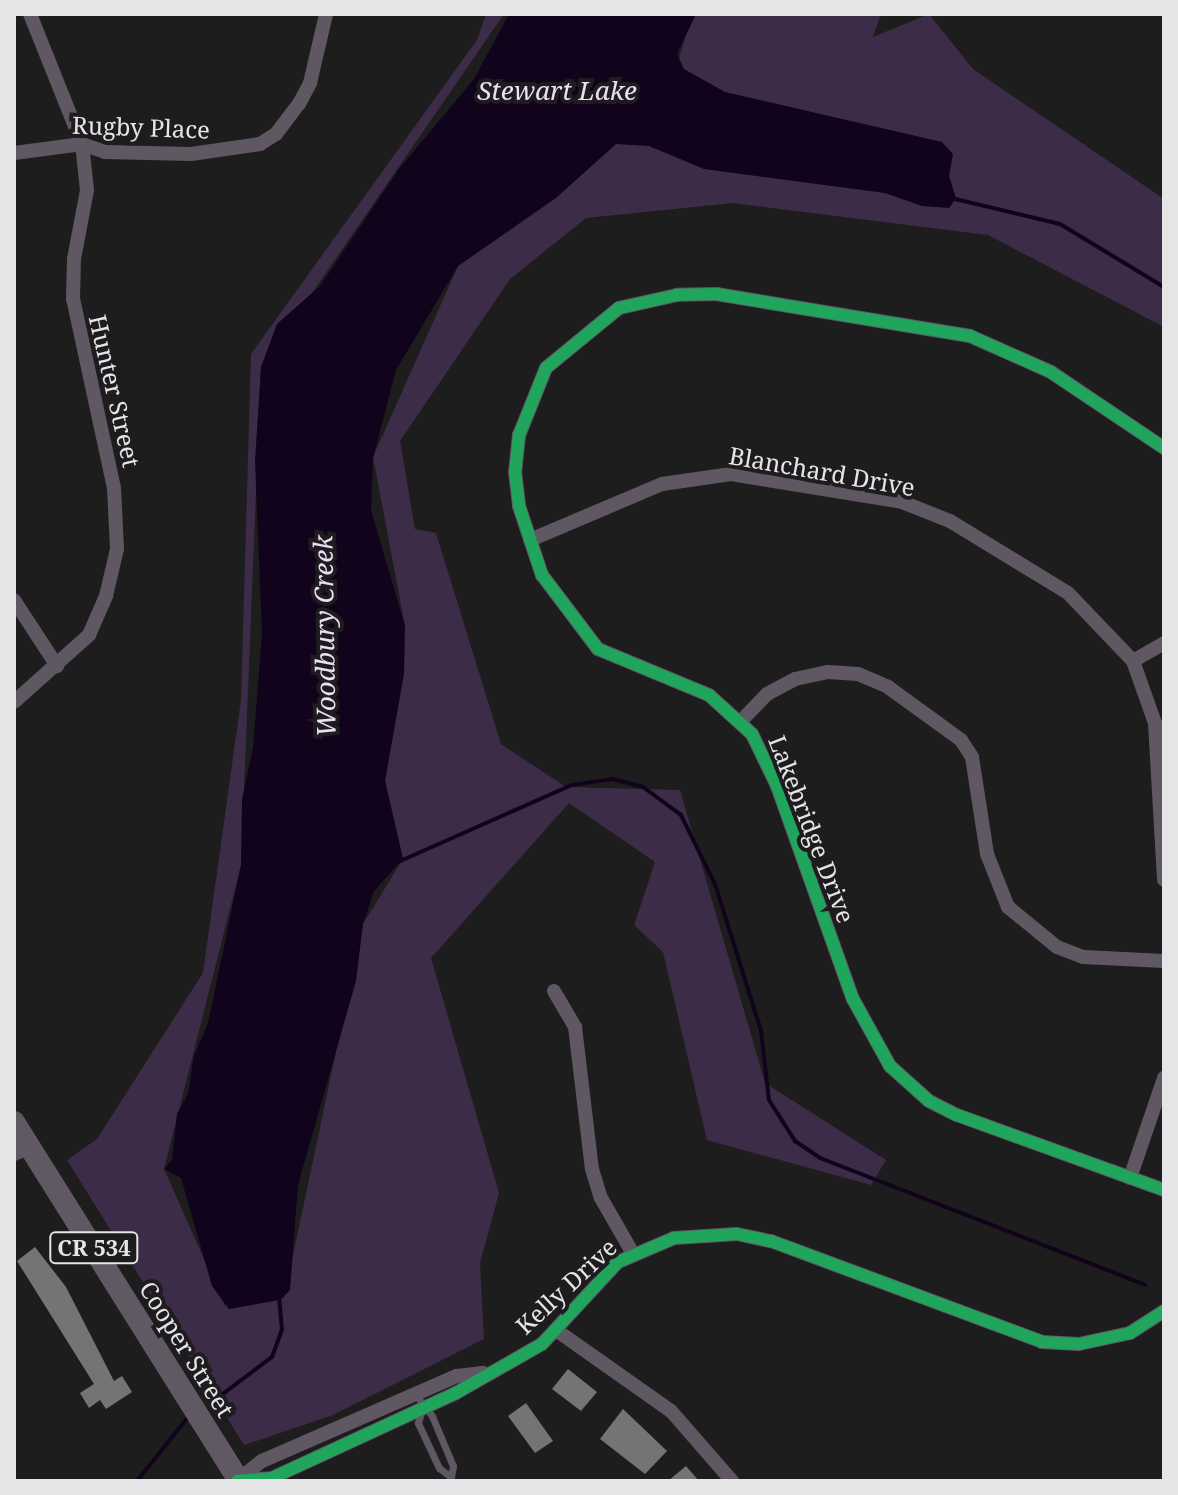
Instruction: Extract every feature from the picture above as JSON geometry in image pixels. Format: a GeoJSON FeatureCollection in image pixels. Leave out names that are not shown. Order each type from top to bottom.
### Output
{"type":"FeatureCollection","features":[{"type":"Feature","properties":{"kind":"main road","name":"Cooper Street"},"geometry":{"type":"LineString","coordinates":[[14,1122],[22,1150],[188,1399],[238,1481]]}},
{"type":"Feature","properties":{"kind":"street","name":"Hunter Street"},"geometry":{"type":"LineString","coordinates":[[14,702],[89,635],[106,596],[117,549],[114,488],[98,403],[76,333],[73,299],[74,259],[87,190],[82,144],[30,14]]}},
{"type":"Feature","properties":{"kind":"street","name":"Rugby Place"},"geometry":{"type":"LineString","coordinates":[[14,153],[82,144],[105,152],[169,155],[260,144],[283,126],[305,93],[326,14]]}},
{"type":"Feature","properties":{"kind":"street","name":"Lakebridge Drive"},"geometry":{"type":"LineString","coordinates":[[1164,448],[1051,372],[970,336],[716,294],[653,299],[619,308],[576,339],[546,368],[529,401],[515,472],[530,540],[560,605],[598,649],[709,695],[741,721],[763,751],[853,999],[890,1066],[929,1101],[957,1115],[1164,1190]]}},
{"type":"Feature","properties":{"kind":"street","name":"Blanchard Drive"},"geometry":{"type":"LineString","coordinates":[[530,540],[662,484],[702,475],[731,474],[902,502],[950,521],[1068,593],[1133,661],[1155,723],[1164,880]]}},
{"type":"Feature","properties":{"kind":"street"},"geometry":{"type":"LineString","coordinates":[[14,600],[57,666]]}},
{"type":"Feature","properties":{"kind":"street"},"geometry":{"type":"LineString","coordinates":[[1133,661],[1164,643]]}},
{"type":"Feature","properties":{"kind":"street"},"geometry":{"type":"LineString","coordinates":[[741,721],[767,694],[795,679],[828,672],[858,674],[888,687],[961,740],[972,757],[987,854],[1008,907],[1057,947],[1083,957],[1164,961]]}},
{"type":"Feature","properties":{"kind":"street"},"geometry":{"type":"LineString","coordinates":[[554,991],[575,1027],[592,1169],[601,1198],[632,1252]]}},
{"type":"Feature","properties":{"kind":"street"},"geometry":{"type":"LineString","coordinates":[[1130,1178],[1164,1078]]}},
{"type":"Feature","properties":{"kind":"street","name":"Kelly Drive"},"geometry":{"type":"LineString","coordinates":[[238,1481],[272,1478],[422,1409],[488,1373],[556,1330],[632,1252],[674,1238],[709,1234],[771,1241],[1042,1342],[1079,1344],[1130,1333],[1164,1311]]}},
{"type":"Feature","properties":{"kind":"street"},"geometry":{"type":"LineString","coordinates":[[556,1330],[671,1411],[732,1481]]}},
{"type":"Feature","properties":{"kind":"street","name":"Kelly Drive"},"geometry":{"type":"LineString","coordinates":[[238,1481],[262,1461],[415,1394],[457,1376],[488,1373]]}},
{"type":"Feature","properties":{"kind":"lane"},"geometry":{"type":"LineString","coordinates":[[415,1394],[422,1409],[432,1416],[453,1466],[452,1479]]}},
{"type":"Feature","properties":{"kind":"lane"},"geometry":{"type":"LineString","coordinates":[[422,1409],[418,1423],[439,1468],[452,1479]]}},
{"type":"Feature","properties":{"kind":"shaded area"},"geometry":{"type":"Polygon","coordinates":[[[486,14],[504,14],[261,367],[241,865],[164,1169],[225,1306],[284,1298],[363,924],[403,859],[385,781],[405,626],[373,457],[458,266],[616,144],[678,62],[692,14],[881,14],[873,37],[929,14],[973,69],[1164,199],[1164,327],[988,235],[733,203],[586,218],[510,279],[400,441],[415,529],[436,533],[501,744],[566,787],[680,790],[765,1083],[886,1160],[871,1185],[707,1140],[663,952],[634,925],[655,862],[569,803],[431,958],[499,1193],[480,1263],[484,1339],[333,1415],[244,1445],[67,1160],[97,1139],[203,973],[241,700],[251,354],[477,40],[486,14]]]}},
{"type":"Feature","properties":{"kind":"water","name":"Stewart Lake"},"geometry":{"type":"Polygon","coordinates":[[[509,14],[696,14],[677,54],[684,69],[725,92],[942,142],[953,154],[949,176],[956,198],[949,208],[922,206],[885,193],[704,169],[649,146],[616,144],[556,198],[458,266],[396,370],[373,458],[371,510],[405,626],[404,674],[385,781],[403,859],[374,891],[363,924],[356,981],[298,1185],[290,1290],[280,1300],[229,1309],[212,1286],[181,1178],[164,1169],[172,1160],[177,1114],[188,1094],[194,1056],[208,1023],[241,865],[242,799],[253,748],[262,634],[255,461],[261,367],[277,324],[320,286],[399,169],[474,79],[509,14]]]}},
{"type":"Feature","properties":{"kind":"building"},"geometry":{"type":"Polygon","coordinates":[[[35,1247],[66,1287],[114,1381],[122,1376],[132,1392],[106,1409],[100,1400],[89,1408],[80,1393],[94,1384],[17,1261],[35,1247]]]}},
{"type":"Feature","properties":{"kind":"building"},"geometry":{"type":"Polygon","coordinates":[[[568,1369],[597,1392],[581,1411],[552,1389],[568,1369]]]}},
{"type":"Feature","properties":{"kind":"building"},"geometry":{"type":"Polygon","coordinates":[[[526,1403],[553,1441],[535,1453],[508,1416],[526,1403]]]}},
{"type":"Feature","properties":{"kind":"building"},"geometry":{"type":"Polygon","coordinates":[[[623,1409],[667,1451],[645,1474],[600,1439],[623,1409]]]}},
{"type":"Feature","properties":{"kind":"building"},"geometry":{"type":"Polygon","coordinates":[[[686,1466],[699,1481],[668,1481],[686,1466]]]}},
{"type":"Feature","properties":{"kind":"waterway"},"geometry":{"type":"LineString","coordinates":[[951,198],[1060,224],[1164,287]]}},
{"type":"Feature","properties":{"kind":"waterway"},"geometry":{"type":"LineString","coordinates":[[398,862],[572,785],[613,779],[643,787],[681,815],[715,884],[761,1031],[769,1100],[795,1141],[820,1158],[1145,1285]]}},
{"type":"Feature","properties":{"kind":"waterway","name":"Woodbury Creek"},"geometry":{"type":"LineString","coordinates":[[212,1402],[272,1357],[282,1330],[279,1298]]}},
{"type":"Feature","properties":{"kind":"waterway","name":"Woodbury Creek"},"geometry":{"type":"LineString","coordinates":[[137,1481],[188,1417]]}},
{"type":"Feature","properties":{"kind":"cycle path"},"geometry":{"type":"LineString","coordinates":[[1164,448],[1051,372],[970,336],[716,294],[677,295],[619,308],[546,368],[519,435],[515,472],[519,506],[542,575],[598,649],[709,695],[752,734],[777,786],[853,999],[890,1066],[929,1101],[957,1115],[1164,1190]]}},
{"type":"Feature","properties":{"kind":"cycle path"},"geometry":{"type":"LineString","coordinates":[[237,1481],[272,1478],[456,1393],[542,1344],[618,1262],[674,1238],[737,1234],[771,1241],[1042,1342],[1079,1344],[1130,1333],[1164,1311]]}}]}
